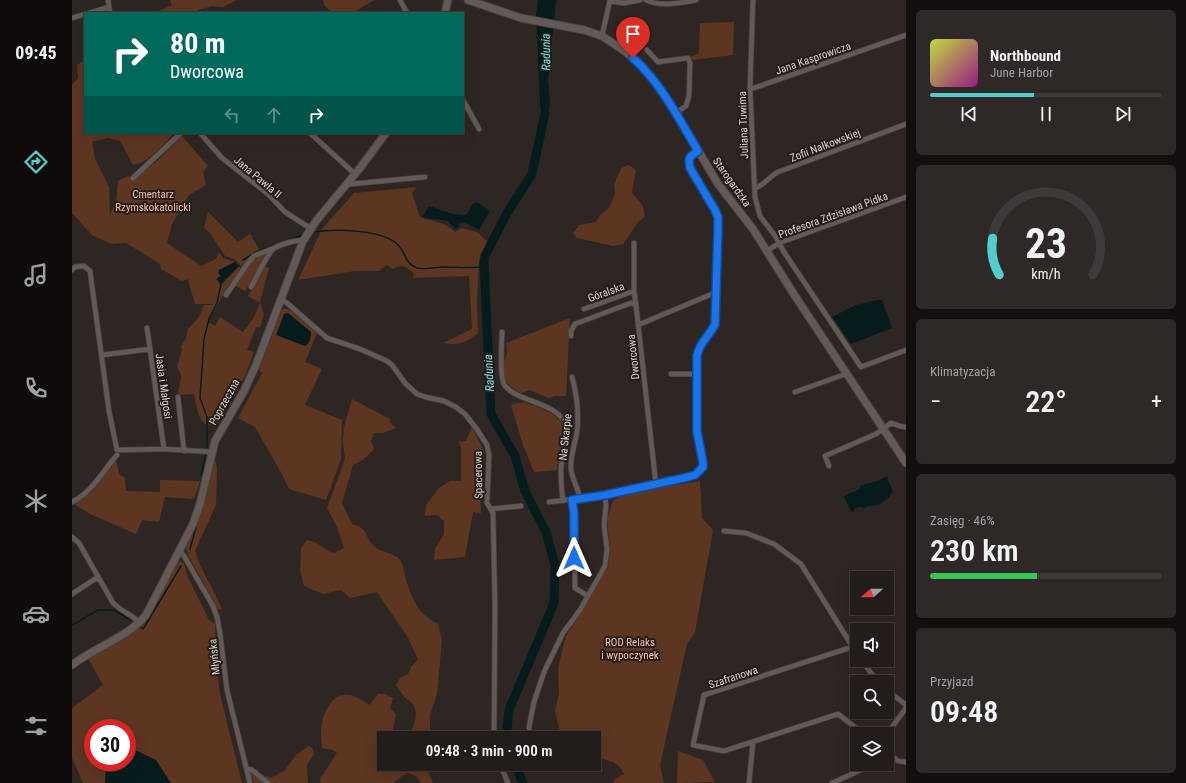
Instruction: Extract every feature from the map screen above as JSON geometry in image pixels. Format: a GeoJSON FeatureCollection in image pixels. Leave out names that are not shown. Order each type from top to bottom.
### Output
{"type":"FeatureCollection","features":[{"type":"Feature","properties":{"kind":"main road"},"geometry":{"type":"LineString","coordinates":[[445,12],[448,0]]}},
{"type":"Feature","properties":{"kind":"main road","name":"Starogardzka"},"geometry":{"type":"LineString","coordinates":[[468,0],[521,18],[584,30],[602,36],[622,49],[641,65],[656,83],[676,113],[718,184],[753,229],[906,463]]}},
{"type":"Feature","properties":{"kind":"main road","name":"Poprzeczna"},"geometry":{"type":"LineString","coordinates":[[72,665],[81,658],[135,627],[146,615],[180,551],[197,513],[215,441],[244,391],[310,228],[349,182],[385,134]]}},
{"type":"Feature","properties":{"kind":"street"},"geometry":{"type":"LineString","coordinates":[[108,0],[110,12]]}},
{"type":"Feature","properties":{"kind":"street"},"geometry":{"type":"LineString","coordinates":[[400,0],[407,12]]}},
{"type":"Feature","properties":{"kind":"street"},"geometry":{"type":"LineString","coordinates":[[602,36],[610,1],[631,2],[640,0]]}},
{"type":"Feature","properties":{"kind":"street"},"geometry":{"type":"LineString","coordinates":[[646,0],[665,4],[696,0]]}},
{"type":"Feature","properties":{"kind":"street","name":"Juliana Tuwima"},"geometry":{"type":"LineString","coordinates":[[753,0],[750,88],[754,188],[758,213],[861,367],[906,350]]}},
{"type":"Feature","properties":{"kind":"street"},"geometry":{"type":"LineString","coordinates":[[93,12],[109,7]]}},
{"type":"Feature","properties":{"kind":"street"},"geometry":{"type":"LineString","coordinates":[[72,18],[84,14]]}},
{"type":"Feature","properties":{"kind":"street","name":"Jana Kasprowicza"},"geometry":{"type":"LineString","coordinates":[[750,88],[754,88],[906,34]]}},
{"type":"Feature","properties":{"kind":"street"},"geometry":{"type":"LineString","coordinates":[[647,50],[658,62],[688,58],[690,63],[689,96],[686,106],[676,113]]}},
{"type":"Feature","properties":{"kind":"street"},"geometry":{"type":"LineString","coordinates":[[464,102],[479,129]]}},
{"type":"Feature","properties":{"kind":"street","name":"Zofii Nałkowskiej"},"geometry":{"type":"LineString","coordinates":[[754,188],[759,188],[767,179],[778,172],[906,124]]}},
{"type":"Feature","properties":{"kind":"street"},"geometry":{"type":"LineString","coordinates":[[134,178],[180,134]]}},
{"type":"Feature","properties":{"kind":"street","name":"Jana Pawła II"},"geometry":{"type":"LineString","coordinates":[[201,134],[222,158],[268,194],[285,212],[310,228]]}},
{"type":"Feature","properties":{"kind":"street"},"geometry":{"type":"LineString","coordinates":[[311,134],[355,174]]}},
{"type":"Feature","properties":{"kind":"street"},"geometry":{"type":"LineString","coordinates":[[548,502],[605,495],[656,485],[691,477],[703,467],[703,459],[697,431],[697,355],[699,346],[711,333],[715,324],[718,222],[715,210],[690,168],[688,160],[690,156],[698,151]]}},
{"type":"Feature","properties":{"kind":"street"},"geometry":{"type":"LineString","coordinates":[[349,182],[351,184],[425,177]]}},
{"type":"Feature","properties":{"kind":"street","name":"Profesora Zdzisława Pidka"},"geometry":{"type":"LineString","coordinates":[[767,251],[779,243],[906,197]]}},
{"type":"Feature","properties":{"kind":"street"},"geometry":{"type":"LineString","coordinates":[[226,295],[254,256],[290,242],[301,240],[304,241]]}},
{"type":"Feature","properties":{"kind":"street","name":"Góralska"},"geometry":{"type":"LineString","coordinates":[[634,243],[634,291],[636,305]]}},
{"type":"Feature","properties":{"kind":"street"},"geometry":{"type":"LineString","coordinates":[[251,287],[274,248]]}},
{"type":"Feature","properties":{"kind":"street"},"geometry":{"type":"LineString","coordinates":[[72,270],[75,267],[84,266],[90,271],[109,411],[117,450],[164,449],[212,452]]}},
{"type":"Feature","properties":{"kind":"street","name":"Góralska"},"geometry":{"type":"LineString","coordinates":[[584,309],[634,291]]}},
{"type":"Feature","properties":{"kind":"street"},"geometry":{"type":"LineString","coordinates":[[638,325],[712,294],[716,294]]}},
{"type":"Feature","properties":{"kind":"street","name":"Spacerowa"},"geometry":{"type":"LineString","coordinates":[[282,300],[327,338],[360,349],[387,361],[392,365],[405,384],[417,394],[444,401],[456,407],[465,414],[476,428],[486,445],[489,455],[487,504],[493,513],[495,601],[494,731]]}},
{"type":"Feature","properties":{"kind":"street"},"geometry":{"type":"LineString","coordinates":[[571,336],[571,331],[575,324],[631,303],[636,305]]}},
{"type":"Feature","properties":{"kind":"street","name":"Dworcowa"},"geometry":{"type":"LineString","coordinates":[[636,305],[656,485]]}},
{"type":"Feature","properties":{"kind":"street"},"geometry":{"type":"LineString","coordinates":[[148,328],[150,349]]}},
{"type":"Feature","properties":{"kind":"street"},"geometry":{"type":"LineString","coordinates":[[502,332],[501,366],[503,384],[511,391],[554,410],[564,422],[567,439],[562,464],[563,501]]}},
{"type":"Feature","properties":{"kind":"street","name":"Jasia i Małgosi"},"geometry":{"type":"LineString","coordinates":[[102,355],[150,349],[164,449]]}},
{"type":"Feature","properties":{"kind":"street"},"geometry":{"type":"LineString","coordinates":[[796,392],[843,376],[847,373]]}},
{"type":"Feature","properties":{"kind":"street"},"geometry":{"type":"LineString","coordinates":[[671,374],[696,374]]}},
{"type":"Feature","properties":{"kind":"street","name":"Na Skarpie"},"geometry":{"type":"LineString","coordinates":[[572,377],[576,393],[578,416],[571,470],[580,498]]}},
{"type":"Feature","properties":{"kind":"street"},"geometry":{"type":"LineString","coordinates":[[178,397],[184,451]]}},
{"type":"Feature","properties":{"kind":"street"},"geometry":{"type":"LineString","coordinates":[[829,466],[825,456],[876,434],[891,423],[906,427]]}},
{"type":"Feature","properties":{"kind":"street"},"geometry":{"type":"LineString","coordinates":[[72,502],[81,497],[90,488],[117,455]]}},
{"type":"Feature","properties":{"kind":"street"},"geometry":{"type":"LineString","coordinates":[[529,731],[534,702],[544,672],[563,633],[580,610],[602,572],[607,549],[604,525],[606,506],[605,495]]}},
{"type":"Feature","properties":{"kind":"street"},"geometry":{"type":"LineString","coordinates":[[572,500],[574,513],[575,588],[588,596]]}},
{"type":"Feature","properties":{"kind":"street"},"geometry":{"type":"LineString","coordinates":[[491,509],[520,506]]}},
{"type":"Feature","properties":{"kind":"street"},"geometry":{"type":"LineString","coordinates":[[724,531],[746,533],[774,544],[801,564],[850,644]]}},
{"type":"Feature","properties":{"kind":"street"},"geometry":{"type":"LineString","coordinates":[[72,537],[79,543],[113,603],[139,622]]}},
{"type":"Feature","properties":{"kind":"street","name":"Młyńska"},"geometry":{"type":"LineString","coordinates":[[180,551],[213,606],[217,617],[227,690],[250,783]]}},
{"type":"Feature","properties":{"kind":"street"},"geometry":{"type":"LineString","coordinates":[[72,594],[98,577]]}},
{"type":"Feature","properties":{"kind":"street","name":"Szafranowa"},"geometry":{"type":"LineString","coordinates":[[850,648],[704,695],[693,745],[724,751],[838,714],[855,727]]}},
{"type":"Feature","properties":{"kind":"street"},"geometry":{"type":"LineString","coordinates":[[866,667],[873,675]]}},
{"type":"Feature","properties":{"kind":"street"},"geometry":{"type":"LineString","coordinates":[[894,696],[906,705]]}},
{"type":"Feature","properties":{"kind":"street"},"geometry":{"type":"LineString","coordinates":[[892,727],[906,708]]}},
{"type":"Feature","properties":{"kind":"street"},"geometry":{"type":"LineString","coordinates":[[749,783],[753,742]]}},
{"type":"Feature","properties":{"kind":"street"},"geometry":{"type":"LineString","coordinates":[[894,757],[906,762]]}},
{"type":"Feature","properties":{"kind":"street"},"geometry":{"type":"LineString","coordinates":[[247,769],[252,770],[268,783]]}},
{"type":"Feature","properties":{"kind":"street"},"geometry":{"type":"LineString","coordinates":[[503,771],[508,783]]}},
{"type":"Feature","properties":{"kind":"street"},"geometry":{"type":"LineString","coordinates":[[832,783],[859,771]]}},
{"type":"Feature","properties":{"kind":"green space"},"geometry":{"type":"Polygon","coordinates":[[[170,0],[237,0],[223,7],[212,6],[196,12],[157,12],[172,5],[170,0]]]}},
{"type":"Feature","properties":{"kind":"green space"},"geometry":{"type":"Polygon","coordinates":[[[323,0],[374,0],[355,12],[330,12],[325,6],[323,0]]]}},
{"type":"Feature","properties":{"kind":"green space"},"geometry":{"type":"Polygon","coordinates":[[[734,22],[733,55],[692,60],[691,56],[699,54],[700,23],[734,22]]]}},
{"type":"Feature","properties":{"kind":"green space","name":"Cmentarz Rzymskokatolicki"},"geometry":{"type":"Polygon","coordinates":[[[84,61],[84,134],[173,134],[151,157],[133,165],[120,141],[108,138],[92,142],[95,159],[109,187],[110,215],[116,201],[118,181],[128,176],[133,180],[158,160],[182,136],[208,166],[203,172],[206,185],[189,195],[172,224],[167,243],[201,266],[216,259],[219,252],[223,258],[235,262],[219,270],[221,275],[216,279],[221,285],[239,266],[242,269],[226,294],[224,293],[208,322],[215,326],[220,317],[243,332],[254,317],[260,303],[248,296],[264,266],[269,268],[260,302],[264,315],[260,328],[256,327],[247,350],[254,352],[245,376],[218,423],[208,425],[202,420],[198,412],[194,394],[178,395],[181,376],[177,366],[182,350],[181,347],[186,338],[188,329],[199,317],[204,305],[212,305],[214,294],[212,304],[195,304],[188,280],[190,278],[182,281],[161,269],[160,264],[126,243],[111,244],[92,235],[72,213],[72,85],[78,78],[77,65],[84,61]]]}},
{"type":"Feature","properties":{"kind":"green space"},"geometry":{"type":"Polygon","coordinates":[[[629,165],[636,170],[632,193],[643,206],[645,217],[639,221],[623,244],[613,246],[577,238],[573,233],[579,225],[596,222],[600,215],[609,208],[615,194],[614,185],[621,168],[629,165]]]}},
{"type":"Feature","properties":{"kind":"green space"},"geometry":{"type":"Polygon","coordinates":[[[417,187],[412,193],[420,217],[443,224],[455,232],[462,228],[477,232],[487,241],[479,262],[477,300],[478,333],[462,343],[443,343],[472,329],[469,276],[413,278],[414,273],[402,266],[393,269],[386,265],[379,271],[355,271],[298,280],[322,229],[354,193],[417,187]]]}},
{"type":"Feature","properties":{"kind":"green space"},"geometry":{"type":"Polygon","coordinates":[[[208,212],[238,242],[250,234],[259,249],[259,253],[243,268],[235,259],[225,256],[210,233],[204,228],[208,212]]]}},
{"type":"Feature","properties":{"kind":"green space"},"geometry":{"type":"Polygon","coordinates":[[[270,251],[245,291],[234,285],[253,261],[270,251]]]}},
{"type":"Feature","properties":{"kind":"green space"},"geometry":{"type":"Polygon","coordinates":[[[283,309],[292,311],[317,333],[305,362],[322,369],[305,405],[342,420],[341,459],[326,500],[289,489],[255,427],[238,418],[262,373],[259,370],[283,309]]]}},
{"type":"Feature","properties":{"kind":"green space"},"geometry":{"type":"Polygon","coordinates":[[[570,318],[566,396],[555,396],[549,398],[529,390],[521,393],[508,384],[503,373],[503,364],[507,354],[506,343],[570,318]]]}},
{"type":"Feature","properties":{"kind":"green space"},"geometry":{"type":"Polygon","coordinates":[[[352,399],[390,419],[389,421],[396,428],[383,433],[374,433],[371,441],[374,449],[363,460],[353,465],[342,503],[352,524],[363,529],[375,547],[395,556],[401,561],[410,592],[416,604],[425,615],[438,624],[442,640],[437,694],[430,715],[430,731],[411,731],[416,717],[415,709],[413,704],[404,696],[396,685],[400,678],[408,674],[411,667],[418,659],[407,636],[377,592],[350,598],[341,590],[323,594],[304,586],[300,571],[301,548],[307,540],[315,542],[326,550],[334,553],[344,548],[337,527],[327,508],[345,459],[343,442],[344,427],[352,399]]]}},
{"type":"Feature","properties":{"kind":"green space"},"geometry":{"type":"Polygon","coordinates":[[[523,402],[550,412],[560,421],[563,428],[563,435],[557,470],[534,472],[523,445],[511,405],[523,402]]]}},
{"type":"Feature","properties":{"kind":"green space"},"geometry":{"type":"Polygon","coordinates":[[[472,427],[484,451],[484,466],[480,491],[481,513],[473,512],[465,557],[434,560],[435,549],[444,534],[444,521],[437,515],[425,516],[426,505],[439,488],[450,481],[461,481],[461,448],[459,442],[466,441],[472,427]]]}},
{"type":"Feature","properties":{"kind":"green space"},"geometry":{"type":"Polygon","coordinates":[[[214,456],[217,467],[216,505],[195,551],[222,610],[218,609],[189,557],[185,546],[214,456]]]}},
{"type":"Feature","properties":{"kind":"green space"},"geometry":{"type":"Polygon","coordinates":[[[116,459],[119,474],[125,478],[126,491],[160,492],[160,480],[200,481],[194,499],[192,496],[193,499],[165,497],[159,522],[142,520],[136,534],[90,514],[74,504],[116,459]]]}},
{"type":"Feature","properties":{"kind":"green space","name":"ROD Relaks i wypoczynek"},"geometry":{"type":"Polygon","coordinates":[[[700,481],[702,518],[713,530],[695,632],[687,644],[660,765],[664,783],[613,783],[615,779],[624,774],[618,765],[601,758],[601,731],[560,731],[555,711],[559,694],[558,668],[566,636],[608,567],[610,549],[607,519],[613,501],[625,493],[700,481]]]}},
{"type":"Feature","properties":{"kind":"green space"},"geometry":{"type":"Polygon","coordinates":[[[181,561],[184,564],[187,575],[209,620],[215,624],[215,655],[220,694],[242,783],[83,783],[72,758],[72,708],[103,685],[88,658],[137,628],[145,621],[173,571],[181,561]]]}},
{"type":"Feature","properties":{"kind":"green space"},"geometry":{"type":"Polygon","coordinates":[[[378,694],[385,694],[393,698],[390,708],[396,714],[393,729],[395,731],[377,731],[377,771],[428,771],[433,783],[421,783],[416,776],[407,773],[393,783],[321,783],[320,778],[337,753],[333,750],[322,748],[322,724],[327,708],[338,696],[351,695],[370,705],[378,694]]]}},
{"type":"Feature","properties":{"kind":"green space"},"geometry":{"type":"Polygon","coordinates":[[[309,746],[313,749],[314,754],[307,765],[308,783],[254,783],[250,771],[271,778],[285,770],[297,754],[309,746]]]}},
{"type":"Feature","properties":{"kind":"green space"},"geometry":{"type":"Polygon","coordinates":[[[678,751],[703,760],[715,782],[677,783],[678,751]]]}},
{"type":"Feature","properties":{"kind":"water"},"geometry":{"type":"Polygon","coordinates":[[[538,0],[556,0],[548,80],[550,104],[543,133],[536,14],[538,0]]]}},
{"type":"Feature","properties":{"kind":"water"},"geometry":{"type":"Polygon","coordinates":[[[477,202],[490,211],[479,230],[464,222],[458,224],[460,226],[455,229],[448,221],[422,217],[429,206],[453,214],[466,215],[473,204],[477,202]]]}},
{"type":"Feature","properties":{"kind":"water"},"geometry":{"type":"Polygon","coordinates":[[[235,262],[239,266],[221,284],[217,279],[221,276],[218,273],[219,270],[235,262]]]}},
{"type":"Feature","properties":{"kind":"water"},"geometry":{"type":"Polygon","coordinates":[[[882,300],[892,328],[851,344],[832,317],[856,305],[882,300]]]}},
{"type":"Feature","properties":{"kind":"water"},"geometry":{"type":"Polygon","coordinates":[[[288,313],[311,332],[307,345],[305,346],[276,335],[284,314],[288,313]]]}},
{"type":"Feature","properties":{"kind":"water"},"geometry":{"type":"Polygon","coordinates":[[[888,476],[892,491],[886,500],[875,506],[868,506],[864,509],[862,507],[855,508],[853,512],[851,511],[844,497],[846,495],[858,490],[860,486],[888,476]]]}},
{"type":"Feature","properties":{"kind":"water"},"geometry":{"type":"Polygon","coordinates":[[[136,750],[156,760],[171,783],[105,783],[106,771],[136,771],[136,750]]]}},
{"type":"Feature","properties":{"kind":"waterway","name":"Radunia"},"geometry":{"type":"LineString","coordinates":[[507,731],[509,710],[554,603],[555,565],[546,532],[525,491],[515,456],[491,414],[484,262],[485,256],[507,213],[532,174],[545,113]]}},
{"type":"Feature","properties":{"kind":"waterway"},"geometry":{"type":"LineString","coordinates":[[313,232],[358,231],[381,236],[398,245],[410,264],[420,269],[442,267],[484,267]]}},
{"type":"Feature","properties":{"kind":"waterway"},"geometry":{"type":"LineString","coordinates":[[243,260],[258,251],[303,235]]}},
{"type":"Feature","properties":{"kind":"waterway"},"geometry":{"type":"LineString","coordinates":[[207,447],[207,417],[200,398],[204,339],[209,319],[217,303],[221,284]]}},
{"type":"Feature","properties":{"kind":"waterway"},"geometry":{"type":"LineString","coordinates":[[201,475],[206,455]]}},
{"type":"Feature","properties":{"kind":"waterway"},"geometry":{"type":"LineString","coordinates":[[190,549],[198,520]]}},
{"type":"Feature","properties":{"kind":"waterway"},"geometry":{"type":"LineString","coordinates":[[140,627],[143,629],[181,566]]}},
{"type":"Feature","properties":{"kind":"waterway"},"geometry":{"type":"LineString","coordinates":[[72,625],[98,610],[114,610],[131,620]]}},
{"type":"Feature","properties":{"kind":"waterway","name":"Radunia"},"geometry":{"type":"LineString","coordinates":[[518,771],[523,783]]}},
{"type":"Feature","properties":{"kind":"route"},"geometry":{"type":"LineString","coordinates":[[574,558],[574,513],[572,500],[605,495],[691,477],[703,467],[703,459],[697,434],[697,355],[699,346],[711,333],[715,324],[718,217],[690,168],[688,160],[690,156],[698,151],[676,113],[656,83],[633,58]]}}]}
